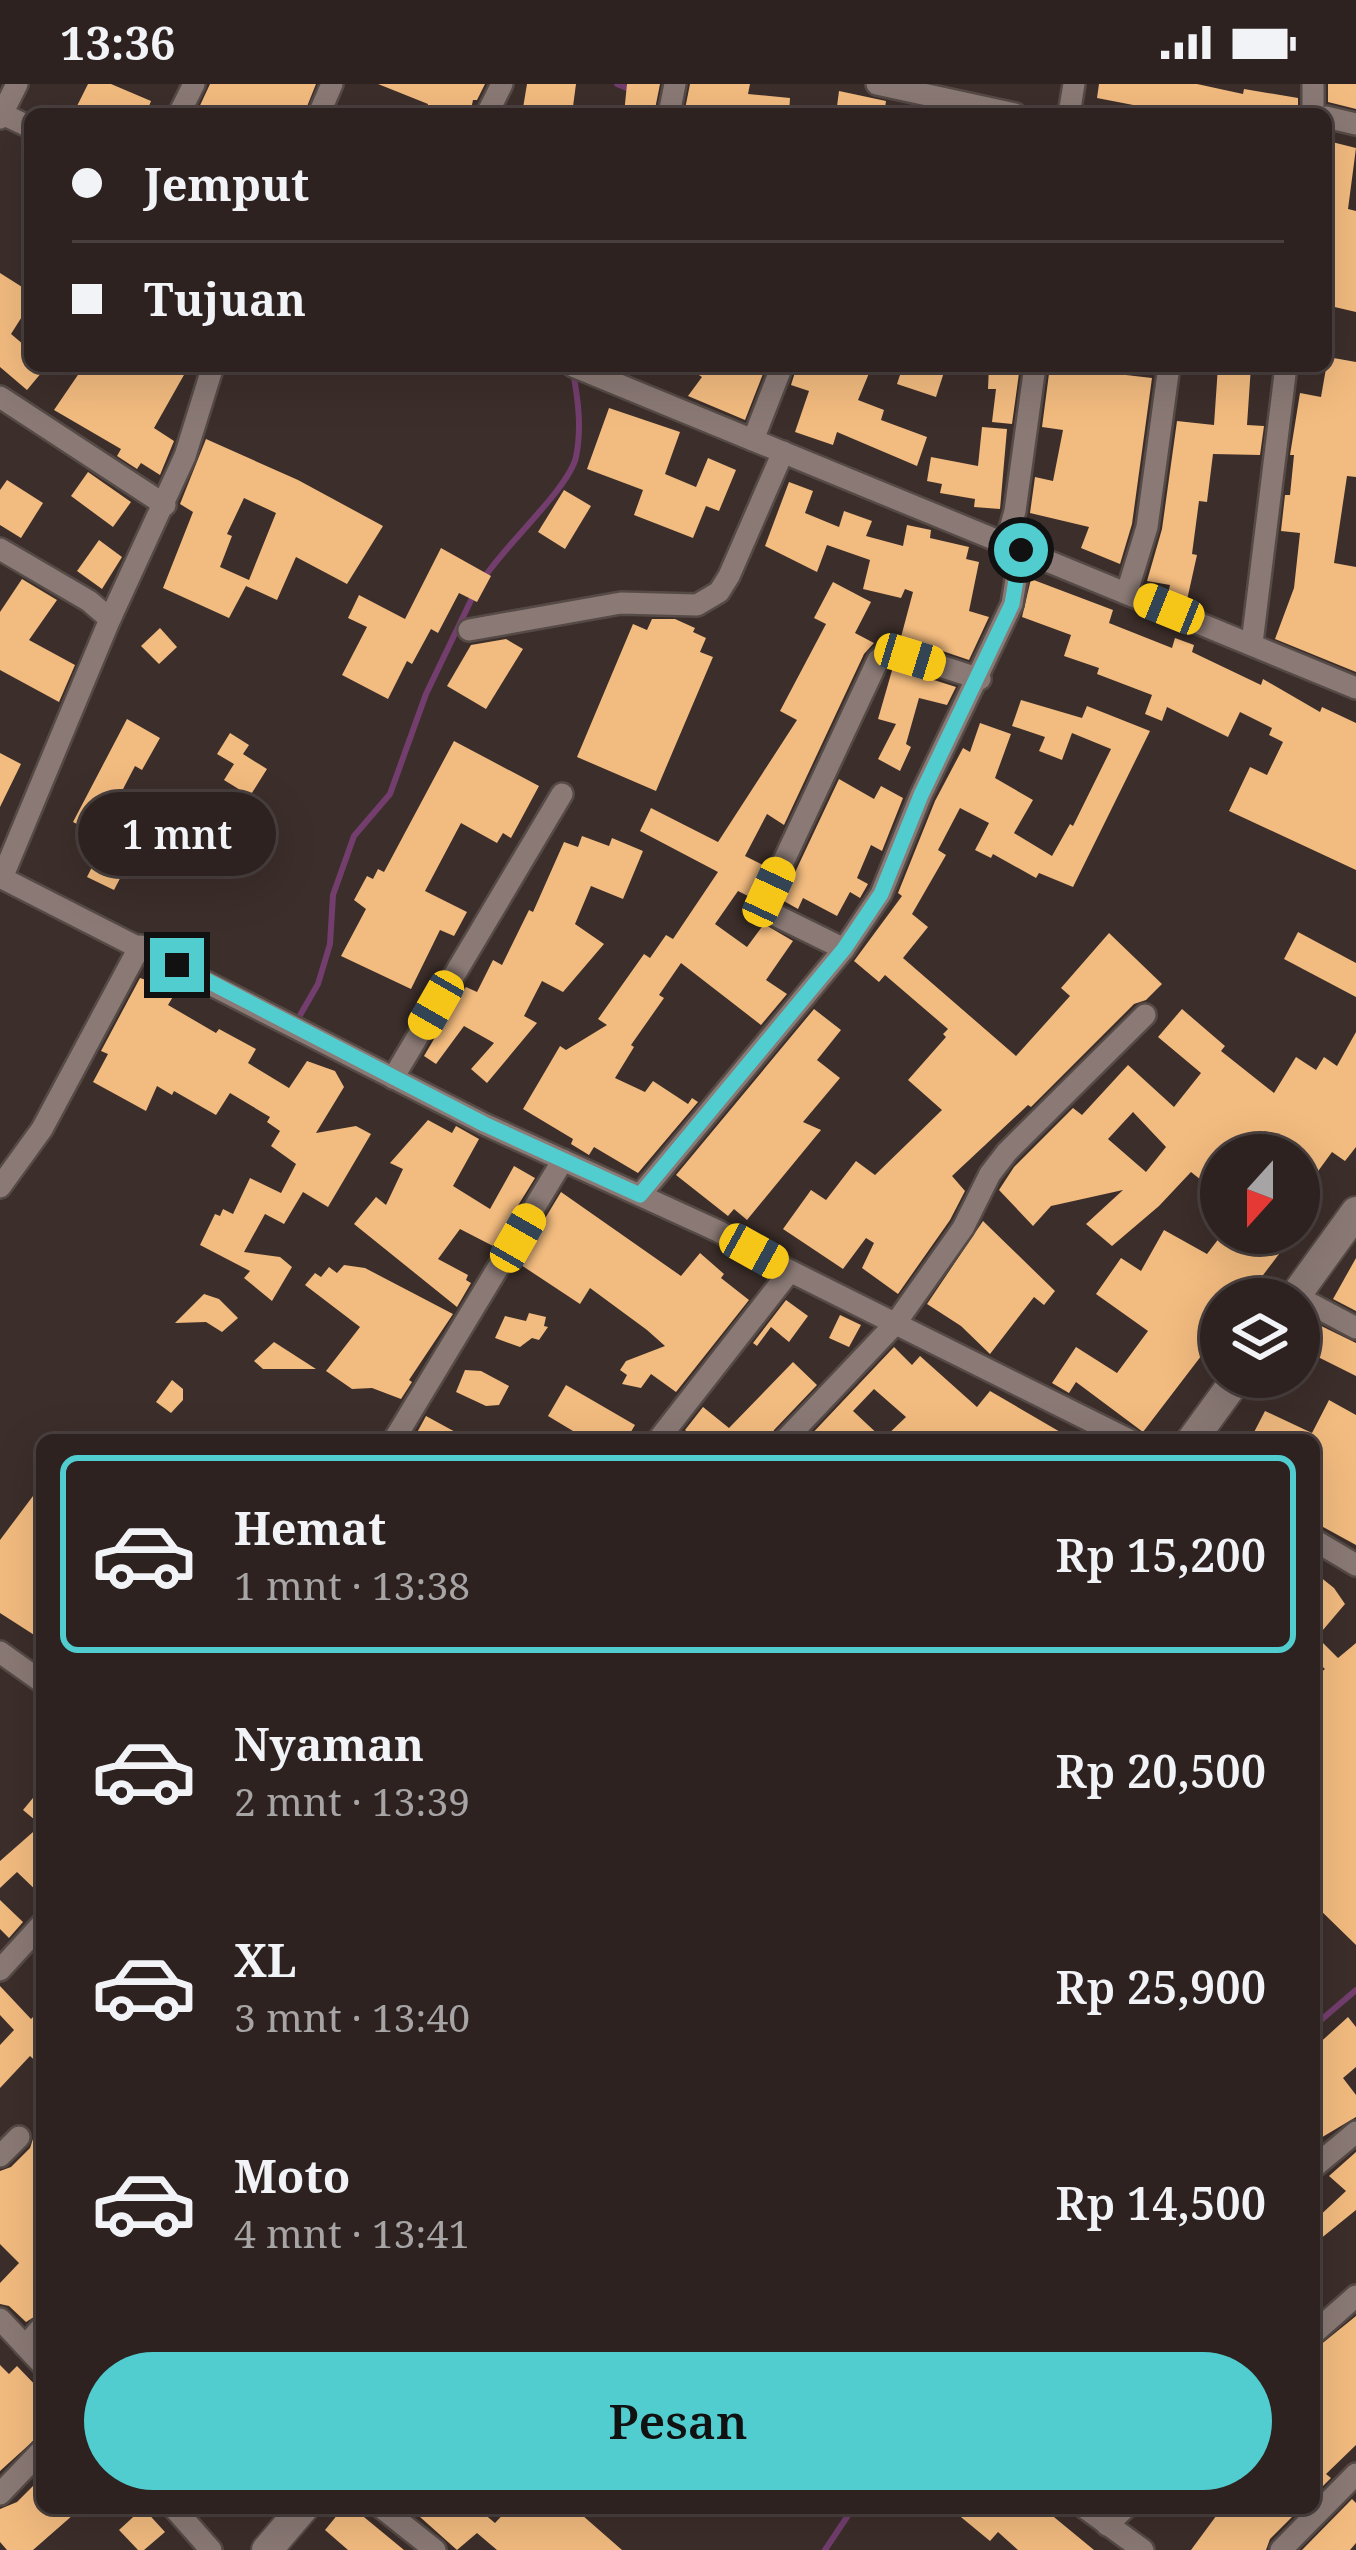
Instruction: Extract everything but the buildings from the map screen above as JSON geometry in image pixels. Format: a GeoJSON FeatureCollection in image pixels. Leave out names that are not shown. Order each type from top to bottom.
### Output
{"type":"FeatureCollection","features":[{"type":"Feature","properties":{"kind":"street"},"geometry":{"type":"LineString","coordinates":[[1,115],[17,84]]}},
{"type":"Feature","properties":{"kind":"street"},"geometry":{"type":"LineString","coordinates":[[877,84],[988,108]]}},
{"type":"Feature","properties":{"kind":"street"},"geometry":{"type":"LineString","coordinates":[[211,372],[165,505],[110,619],[1,878],[393,1078],[718,1231],[1117,1434]]}},
{"type":"Feature","properties":{"kind":"street"},"geometry":{"type":"LineString","coordinates":[[587,372],[1356,688]]}},
{"type":"Feature","properties":{"kind":"street"},"geometry":{"type":"LineString","coordinates":[[753,440],[780,372]]}},
{"type":"Feature","properties":{"kind":"street"},"geometry":{"type":"LineString","coordinates":[[640,1195],[844,949],[881,894],[921,795],[1012,604],[1015,512],[1034,372]]}},
{"type":"Feature","properties":{"kind":"street"},"geometry":{"type":"LineString","coordinates":[[1127,592],[1147,527],[1168,372]]}},
{"type":"Feature","properties":{"kind":"street"},"geometry":{"type":"LineString","coordinates":[[1252,643],[1285,372]]}},
{"type":"Feature","properties":{"kind":"street"},"geometry":{"type":"LineString","coordinates":[[0,397],[165,505]]}},
{"type":"Feature","properties":{"kind":"street"},"geometry":{"type":"LineString","coordinates":[[469,630],[621,603],[697,605],[719,592],[729,576],[783,452]]}},
{"type":"Feature","properties":{"kind":"street"},"geometry":{"type":"LineString","coordinates":[[0,549],[89,601],[110,619]]}},
{"type":"Feature","properties":{"kind":"street"},"geometry":{"type":"LineString","coordinates":[[844,949],[778,916],[764,903],[878,660],[888,651],[896,652],[980,679]]}},
{"type":"Feature","properties":{"kind":"street"},"geometry":{"type":"LineString","coordinates":[[393,1078],[562,794]]}},
{"type":"Feature","properties":{"kind":"street"},"geometry":{"type":"LineString","coordinates":[[0,1187],[42,1129],[140,946]]}},
{"type":"Feature","properties":{"kind":"street"},"geometry":{"type":"LineString","coordinates":[[791,1434],[895,1324],[963,1228],[990,1174],[1007,1152],[1145,1015]]}},
{"type":"Feature","properties":{"kind":"street"},"geometry":{"type":"LineString","coordinates":[[398,1434],[563,1160]]}},
{"type":"Feature","properties":{"kind":"street"},"geometry":{"type":"LineString","coordinates":[[1309,1278],[1356,1213]]}},
{"type":"Feature","properties":{"kind":"street"},"geometry":{"type":"LineString","coordinates":[[663,1434],[790,1271]]}},
{"type":"Feature","properties":{"kind":"street"},"geometry":{"type":"LineString","coordinates":[[1320,1310],[1356,1328]]}},
{"type":"Feature","properties":{"kind":"street"},"geometry":{"type":"LineString","coordinates":[[1196,1434],[1223,1398]]}},
{"type":"Feature","properties":{"kind":"street"},"geometry":{"type":"LineString","coordinates":[[1320,1544],[1356,1565]]}},
{"type":"Feature","properties":{"kind":"street"},"geometry":{"type":"LineString","coordinates":[[0,1652],[36,1678]]}},
{"type":"Feature","properties":{"kind":"street"},"geometry":{"type":"LineString","coordinates":[[0,1970],[36,1931]]}},
{"type":"Feature","properties":{"kind":"street"},"geometry":{"type":"LineString","coordinates":[[1320,2162],[1356,2132]]}},
{"type":"Feature","properties":{"kind":"street"},"geometry":{"type":"LineString","coordinates":[[0,2156],[19,2137]]}},
{"type":"Feature","properties":{"kind":"street"},"geometry":{"type":"LineString","coordinates":[[1320,2328],[1356,2296]]}},
{"type":"Feature","properties":{"kind":"street"},"geometry":{"type":"LineString","coordinates":[[0,2319],[36,2358]]}},
{"type":"Feature","properties":{"kind":"street"},"geometry":{"type":"LineString","coordinates":[[25,2346],[36,2334]]}},
{"type":"Feature","properties":{"kind":"street"},"geometry":{"type":"LineString","coordinates":[[0,2494],[36,2456]]}},
{"type":"Feature","properties":{"kind":"street"},"geometry":{"type":"LineString","coordinates":[[1320,2510],[1356,2474]]}},
{"type":"Feature","properties":{"kind":"street"},"geometry":{"type":"LineString","coordinates":[[179,2514],[211,2550]]}},
{"type":"Feature","properties":{"kind":"street"},"geometry":{"type":"LineString","coordinates":[[267,2550],[298,2514]]}},
{"type":"Feature","properties":{"kind":"street"},"geometry":{"type":"LineString","coordinates":[[390,2514],[435,2550]]}},
{"type":"Feature","properties":{"kind":"street"},"geometry":{"type":"LineString","coordinates":[[1093,2514],[1143,2550]]}},
{"type":"Feature","properties":{"kind":"street"},"geometry":{"type":"LineString","coordinates":[[1107,2524],[1118,2514]]}},
{"type":"Feature","properties":{"kind":"street"},"geometry":{"type":"LineString","coordinates":[[1281,2550],[1317,2514]]}},
{"type":"Feature","properties":{"kind":"waterway"},"geometry":{"type":"LineString","coordinates":[[617,84],[632,90]]}},
{"type":"Feature","properties":{"kind":"waterway"},"geometry":{"type":"LineString","coordinates":[[484,578],[571,470],[579,424],[573,372]]}},
{"type":"Feature","properties":{"kind":"waterway"},"geometry":{"type":"LineString","coordinates":[[299,1017],[318,984],[330,944],[333,895],[354,836],[390,794],[426,694],[474,594]]}},
{"type":"Feature","properties":{"kind":"waterway"},"geometry":{"type":"LineString","coordinates":[[1320,2021],[1356,1990]]}},
{"type":"Feature","properties":{"kind":"waterway"},"geometry":{"type":"LineString","coordinates":[[825,2550],[849,2514]]}},
{"type":"Feature","properties":{"kind":"route"},"geometry":{"type":"LineString","coordinates":[[177,965],[484,1124],[640,1195],[844,949],[881,894],[921,795],[1012,604],[1021,550]]}}]}
